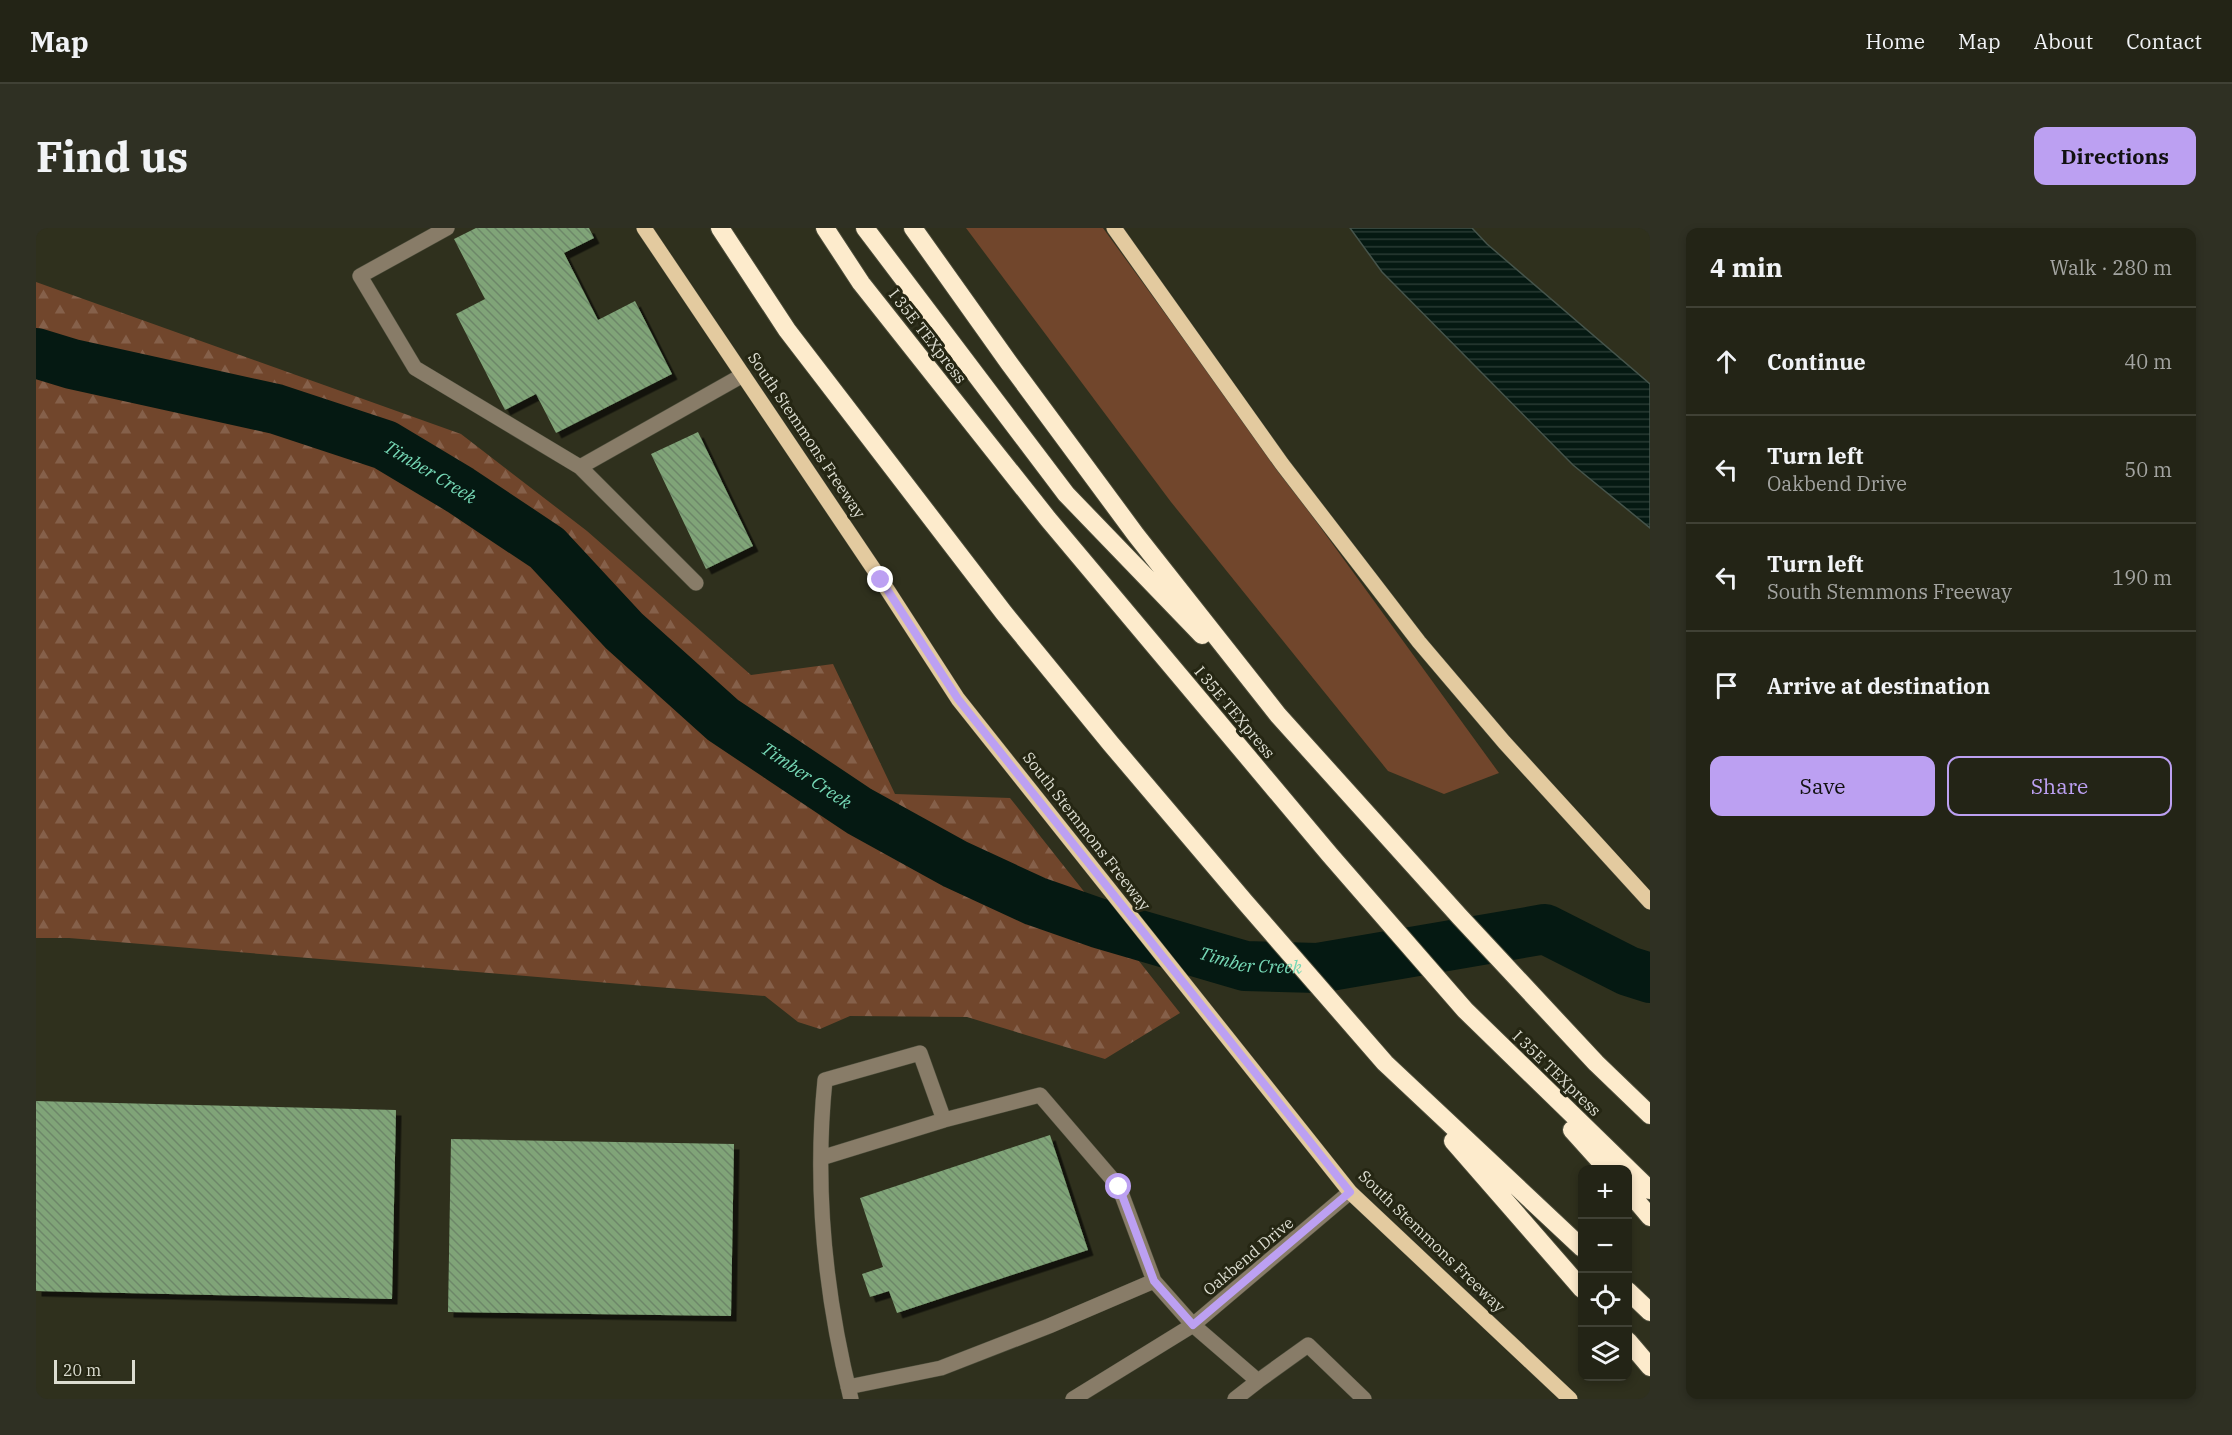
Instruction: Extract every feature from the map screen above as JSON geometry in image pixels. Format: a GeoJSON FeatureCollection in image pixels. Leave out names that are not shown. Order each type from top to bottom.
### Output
{"type":"FeatureCollection","features":[{"type":"Feature","properties":{"kind":"highway"},"geometry":{"type":"LineString","coordinates":[[720,228],[787,330],[1004,613],[1111,744],[1578,1284]]}},
{"type":"Feature","properties":{"kind":"highway","name":"I 35E TEXpress"},"geometry":{"type":"LineString","coordinates":[[825,228],[876,301],[1048,519],[1330,855],[1465,1010],[1650,1190]]}},
{"type":"Feature","properties":{"kind":"highway"},"geometry":{"type":"LineString","coordinates":[[865,228],[1066,494],[1278,715],[1460,917],[1596,1063],[1650,1115]]}},
{"type":"Feature","properties":{"kind":"highway"},"geometry":{"type":"LineString","coordinates":[[913,228],[1136,536],[1278,715]]}},
{"type":"Feature","properties":{"kind":"highway"},"geometry":{"type":"LineString","coordinates":[[1465,1010],[1604,1165]]}},
{"type":"Feature","properties":{"kind":"highway"},"geometry":{"type":"LineString","coordinates":[[1385,1063],[1578,1244]]}},
{"type":"Feature","properties":{"kind":"highway"},"geometry":{"type":"LineString","coordinates":[[1596,1063],[1650,1103]]}},
{"type":"Feature","properties":{"kind":"highway"},"geometry":{"type":"LineString","coordinates":[[1632,1196],[1650,1217]]}},
{"type":"Feature","properties":{"kind":"highway"},"geometry":{"type":"LineString","coordinates":[[1632,1295],[1650,1312]]}},
{"type":"Feature","properties":{"kind":"highway"},"geometry":{"type":"LineString","coordinates":[[1632,1346],[1650,1367]]}},
{"type":"Feature","properties":{"kind":"main road","name":"South Stemmons Freeway"},"geometry":{"type":"LineString","coordinates":[[644,228],[881,580],[958,699],[1350,1192],[1570,1399]]}},
{"type":"Feature","properties":{"kind":"main road"},"geometry":{"type":"LineString","coordinates":[[1114,228],[1282,464],[1419,642],[1504,742],[1650,902]]}},
{"type":"Feature","properties":{"kind":"street"},"geometry":{"type":"LineString","coordinates":[[447,228],[360,276],[415,368],[580,467],[696,583]]}},
{"type":"Feature","properties":{"kind":"street"},"geometry":{"type":"LineString","coordinates":[[580,467],[743,375]]}},
{"type":"Feature","properties":{"kind":"street"},"geometry":{"type":"LineString","coordinates":[[944,1120],[920,1053],[825,1080],[820,1126],[825,1263],[849,1393],[941,1368],[1049,1326],[1154,1281]]}},
{"type":"Feature","properties":{"kind":"street"},"geometry":{"type":"LineString","coordinates":[[821,1158],[944,1120],[1041,1095],[1119,1187],[1154,1281],[1193,1325],[1258,1381]]}},
{"type":"Feature","properties":{"kind":"street","name":"Oakbend Drive"},"geometry":{"type":"LineString","coordinates":[[1073,1399],[1193,1325],[1350,1192]]}},
{"type":"Feature","properties":{"kind":"street"},"geometry":{"type":"LineString","coordinates":[[1235,1399],[1308,1345],[1364,1399]]}},
{"type":"Feature","properties":{"kind":"green space"},"geometry":{"type":"Polygon","coordinates":[[[966,228],[1103,228],[1499,773],[1444,794],[1388,771],[1171,502],[966,228]]]}},
{"type":"Feature","properties":{"kind":"green space"},"geometry":{"type":"Polygon","coordinates":[[[36,282],[461,434],[587,531],[751,675],[833,664],[895,794],[1010,798],[1180,1013],[1105,1059],[967,1017],[850,1016],[820,1029],[798,1022],[765,996],[69,938],[36,938],[36,282]]]}},
{"type":"Feature","properties":{"kind":"shaded area"},"geometry":{"type":"Polygon","coordinates":[[[1350,228],[1472,228],[1487,244],[1650,384],[1650,528],[1573,465],[1382,272],[1350,228]]]}},
{"type":"Feature","properties":{"kind":"building"},"geometry":{"type":"Polygon","coordinates":[[[476,228],[589,228],[594,238],[564,253],[598,320],[635,301],[672,374],[556,433],[536,394],[505,410],[456,314],[485,299],[454,239],[476,228]]]}},
{"type":"Feature","properties":{"kind":"building"},"geometry":{"type":"Polygon","coordinates":[[[698,432],[753,546],[706,569],[651,454],[698,432]]]}},
{"type":"Feature","properties":{"kind":"building"},"geometry":{"type":"Polygon","coordinates":[[[36,1101],[396,1110],[392,1299],[36,1291],[36,1101]]]}},
{"type":"Feature","properties":{"kind":"building"},"geometry":{"type":"Polygon","coordinates":[[[1050,1135],[1088,1250],[897,1313],[889,1291],[870,1297],[862,1274],[883,1267],[860,1198],[1050,1135]]]}},
{"type":"Feature","properties":{"kind":"building"},"geometry":{"type":"Polygon","coordinates":[[[451,1139],[734,1144],[731,1316],[448,1312],[451,1139]]]}},
{"type":"Feature","properties":{"kind":"waterway","name":"Timber Creek"},"geometry":{"type":"LineString","coordinates":[[36,353],[72,364],[276,409],[385,445],[460,490],[547,548],[624,631],[723,720],[859,811],[955,864],[1035,901],[1098,923],[1245,966],[1318,968],[1545,929],[1628,971],[1650,978]]}},
{"type":"Feature","properties":{"kind":"route"},"geometry":{"type":"LineString","coordinates":[[881,580],[958,699],[1350,1192],[1193,1325],[1154,1281],[1119,1187]]}}]}
